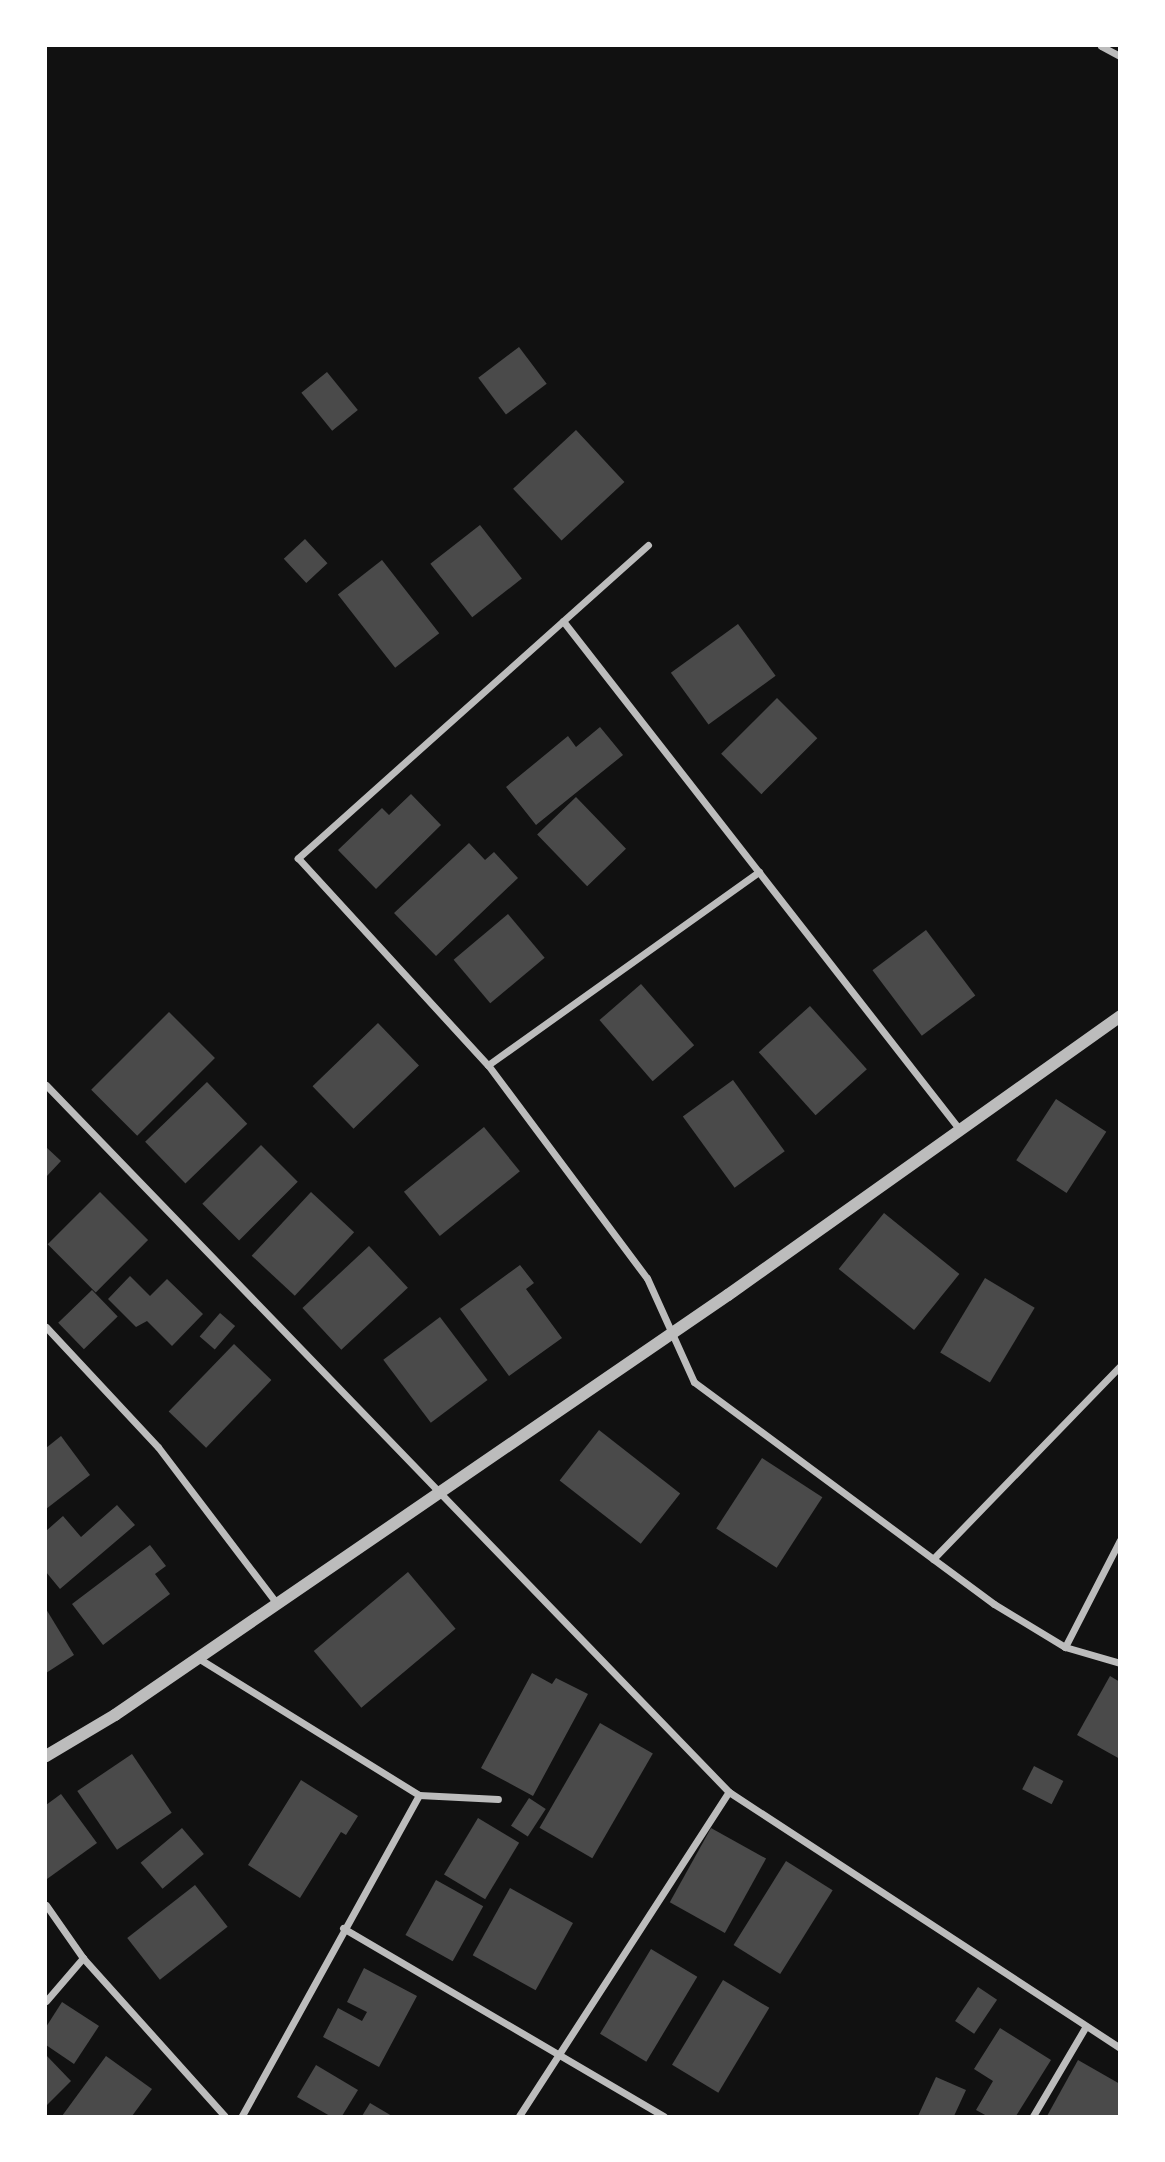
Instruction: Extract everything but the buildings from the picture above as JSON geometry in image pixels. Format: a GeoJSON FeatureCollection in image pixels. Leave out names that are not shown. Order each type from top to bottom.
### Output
{"type":"FeatureCollection","features":[{"type":"Feature","properties":{"kind":"street"},"geometry":{"type":"LineString","coordinates":[[1101,46],[1119,56]]}},
{"type":"Feature","properties":{"kind":"street"},"geometry":{"type":"LineString","coordinates":[[648,545],[298,858],[488,1065],[647,1278],[694,1382],[993,1604],[1065,1647],[1119,1663]]}},
{"type":"Feature","properties":{"kind":"street"},"geometry":{"type":"LineString","coordinates":[[563,621],[960,1130]]}},
{"type":"Feature","properties":{"kind":"street"},"geometry":{"type":"LineString","coordinates":[[488,1065],[759,872]]}},
{"type":"Feature","properties":{"kind":"street"},"geometry":{"type":"LineString","coordinates":[[46,1756],[198,1658],[673,1333],[1119,1016]]}},
{"type":"Feature","properties":{"kind":"street"},"geometry":{"type":"LineString","coordinates":[[46,1085],[729,1792],[1119,2048]]}},
{"type":"Feature","properties":{"kind":"street"},"geometry":{"type":"LineString","coordinates":[[46,1327],[158,1447],[277,1604]]}},
{"type":"Feature","properties":{"kind":"street"},"geometry":{"type":"LineString","coordinates":[[933,1559],[1119,1366]]}},
{"type":"Feature","properties":{"kind":"street"},"geometry":{"type":"LineString","coordinates":[[1065,1647],[1119,1540]]}},
{"type":"Feature","properties":{"kind":"street"},"geometry":{"type":"LineString","coordinates":[[198,1658],[419,1795],[498,1799]]}},
{"type":"Feature","properties":{"kind":"street"},"geometry":{"type":"LineString","coordinates":[[519,2116],[729,1792]]}},
{"type":"Feature","properties":{"kind":"street"},"geometry":{"type":"LineString","coordinates":[[242,2116],[343,1928],[419,1795]]}},
{"type":"Feature","properties":{"kind":"street"},"geometry":{"type":"LineString","coordinates":[[46,1905],[83,1958],[225,2116]]}},
{"type":"Feature","properties":{"kind":"street"},"geometry":{"type":"LineString","coordinates":[[343,1928],[664,2116]]}},
{"type":"Feature","properties":{"kind":"street"},"geometry":{"type":"LineString","coordinates":[[46,2001],[83,1958]]}},
{"type":"Feature","properties":{"kind":"street"},"geometry":{"type":"LineString","coordinates":[[1033,2116],[1086,2026]]}}]}
